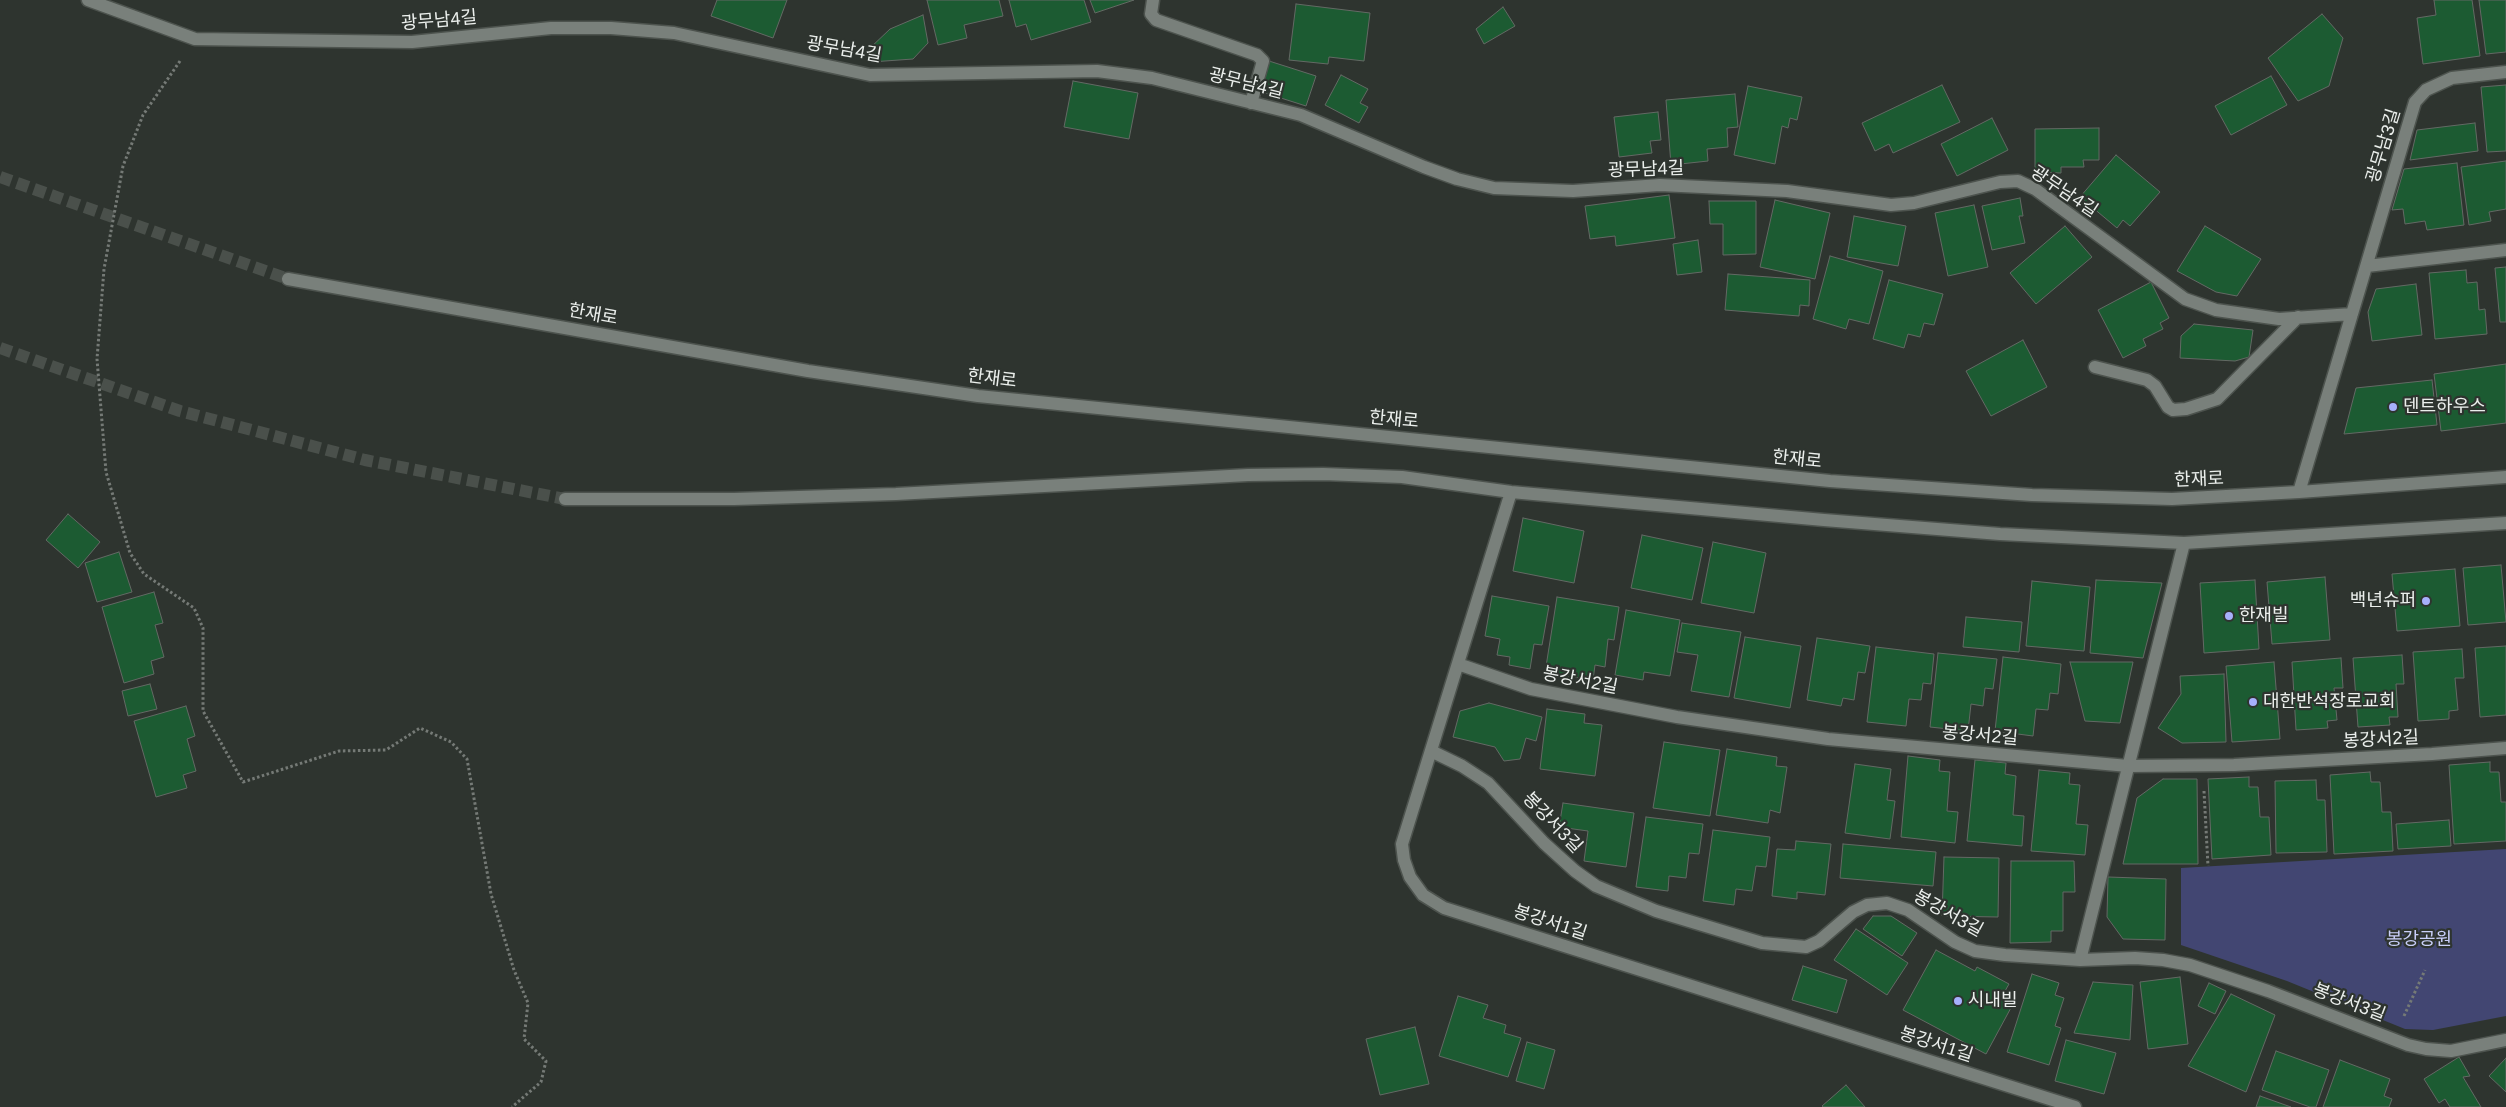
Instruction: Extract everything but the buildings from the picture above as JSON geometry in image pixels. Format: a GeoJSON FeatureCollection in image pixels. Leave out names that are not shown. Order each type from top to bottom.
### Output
{"type":"FeatureCollection","features":[{"type":"Feature","properties":{"kind":"street","name":"광무남4길"},"geometry":{"type":"LineString","coordinates":[[88,0],[195,39],[412,42],[550,28],[611,28],[674,33],[870,75],[1097,71],[1152,78],[1302,115],[1424,167],[1457,179],[1494,188],[1573,191],[1660,185],[1787,191],[1890,205],[1914,203],[2000,182],[2018,181],[2035,189],[2185,299],[2216,310],[2245,315],[2279,318],[2352,314]]}},
{"type":"Feature","properties":{"kind":"street"},"geometry":{"type":"LineString","coordinates":[[1153,0],[1151,14],[1156,20],[1257,55],[1263,61],[1251,103]]}},
{"type":"Feature","properties":{"kind":"street","name":"광무남3길"},"geometry":{"type":"LineString","coordinates":[[2299,492],[2416,102],[2426,90],[2452,78],[2506,72]]}},
{"type":"Feature","properties":{"kind":"street"},"geometry":{"type":"LineString","coordinates":[[2367,266],[2506,250]]}},
{"type":"Feature","properties":{"kind":"street","name":"한재로"},"geometry":{"type":"LineString","coordinates":[[288,279],[808,371],[978,396],[1830,481],[2032,494],[2172,499],[2506,477]]}},
{"type":"Feature","properties":{"kind":"street"},"geometry":{"type":"LineString","coordinates":[[2095,367],[2147,380],[2154,386],[2168,407],[2173,410],[2186,409],[2217,399],[2298,317]]}},
{"type":"Feature","properties":{"kind":"street"},"geometry":{"type":"LineString","coordinates":[[565,500],[734,499],[886,494],[1248,475],[1323,474],[1402,477],[1511,492],[1882,524],[2184,543],[2506,523]]}},
{"type":"Feature","properties":{"kind":"street","name":"봉강서1길"},"geometry":{"type":"LineString","coordinates":[[1511,492],[1402,844],[1404,860],[1410,877],[1423,895],[1444,908],[2075,1107]]}},
{"type":"Feature","properties":{"kind":"street"},"geometry":{"type":"LineString","coordinates":[[2080,960],[2184,543]]}},
{"type":"Feature","properties":{"kind":"street","name":"봉강서2길"},"geometry":{"type":"LineString","coordinates":[[1458,664],[1531,689],[1677,717],[1828,739],[2128,766],[2203,765],[2432,754],[2506,748]]}},
{"type":"Feature","properties":{"kind":"street","name":"봉강서3길"},"geometry":{"type":"LineString","coordinates":[[1431,751],[1462,766],[1488,783],[1544,843],[1596,886],[1656,911],[1762,943],[1806,947],[1819,941],[1853,912],[1867,905],[1887,903],[1908,910],[1955,942],[1976,950],[2005,955],[2080,960],[2135,958],[2163,960],[2190,966],[2268,991],[2426,1050],[2451,1050],[2506,1040]]}},
{"type":"Feature","properties":{"kind":"path"},"geometry":{"type":"LineString","coordinates":[[195,39],[143,116],[123,166],[109,241],[104,269],[96,359],[106,472],[111,490],[130,553],[144,574],[194,608],[203,628],[203,711],[243,782],[338,751],[386,750],[420,728],[451,742],[467,759],[491,894],[514,970],[528,1003],[524,1039],[546,1061],[541,1082],[512,1107]]}},
{"type":"Feature","properties":{"kind":"path"},"geometry":{"type":"LineString","coordinates":[[2203,765],[2208,866]]}},
{"type":"Feature","properties":{"kind":"path"},"geometry":{"type":"LineString","coordinates":[[2394,1039],[2425,970]]}},
{"type":"Feature","properties":{"kind":"green space","name":"봉강공원"},"geometry":{"type":"Polygon","coordinates":[[[2506,849],[2506,1016],[2433,1030],[2405,1029],[2287,981],[2181,945],[2181,868],[2506,849]]]}},
{"type":"Feature","properties":{"kind":"tunnel"},"geometry":{"type":"LineString","coordinates":[[0,177],[288,279]]}},
{"type":"Feature","properties":{"kind":"tunnel"},"geometry":{"type":"LineString","coordinates":[[0,348],[180,411],[365,460],[565,499]]}},
{"type":"Feature","properties":{"kind":"place","name":"덴트하우스"},"geometry":{"type":"Point","coordinates":[2393,407]}},
{"type":"Feature","properties":{"kind":"place","name":"백년슈퍼"},"geometry":{"type":"Point","coordinates":[2426,601]}},
{"type":"Feature","properties":{"kind":"place","name":"한재빌"},"geometry":{"type":"Point","coordinates":[2229,616]}},
{"type":"Feature","properties":{"kind":"place","name":"대한반석장로교회"},"geometry":{"type":"Point","coordinates":[2253,702]}},
{"type":"Feature","properties":{"kind":"place","name":"시내빌"},"geometry":{"type":"Point","coordinates":[1958,1001]}}]}
